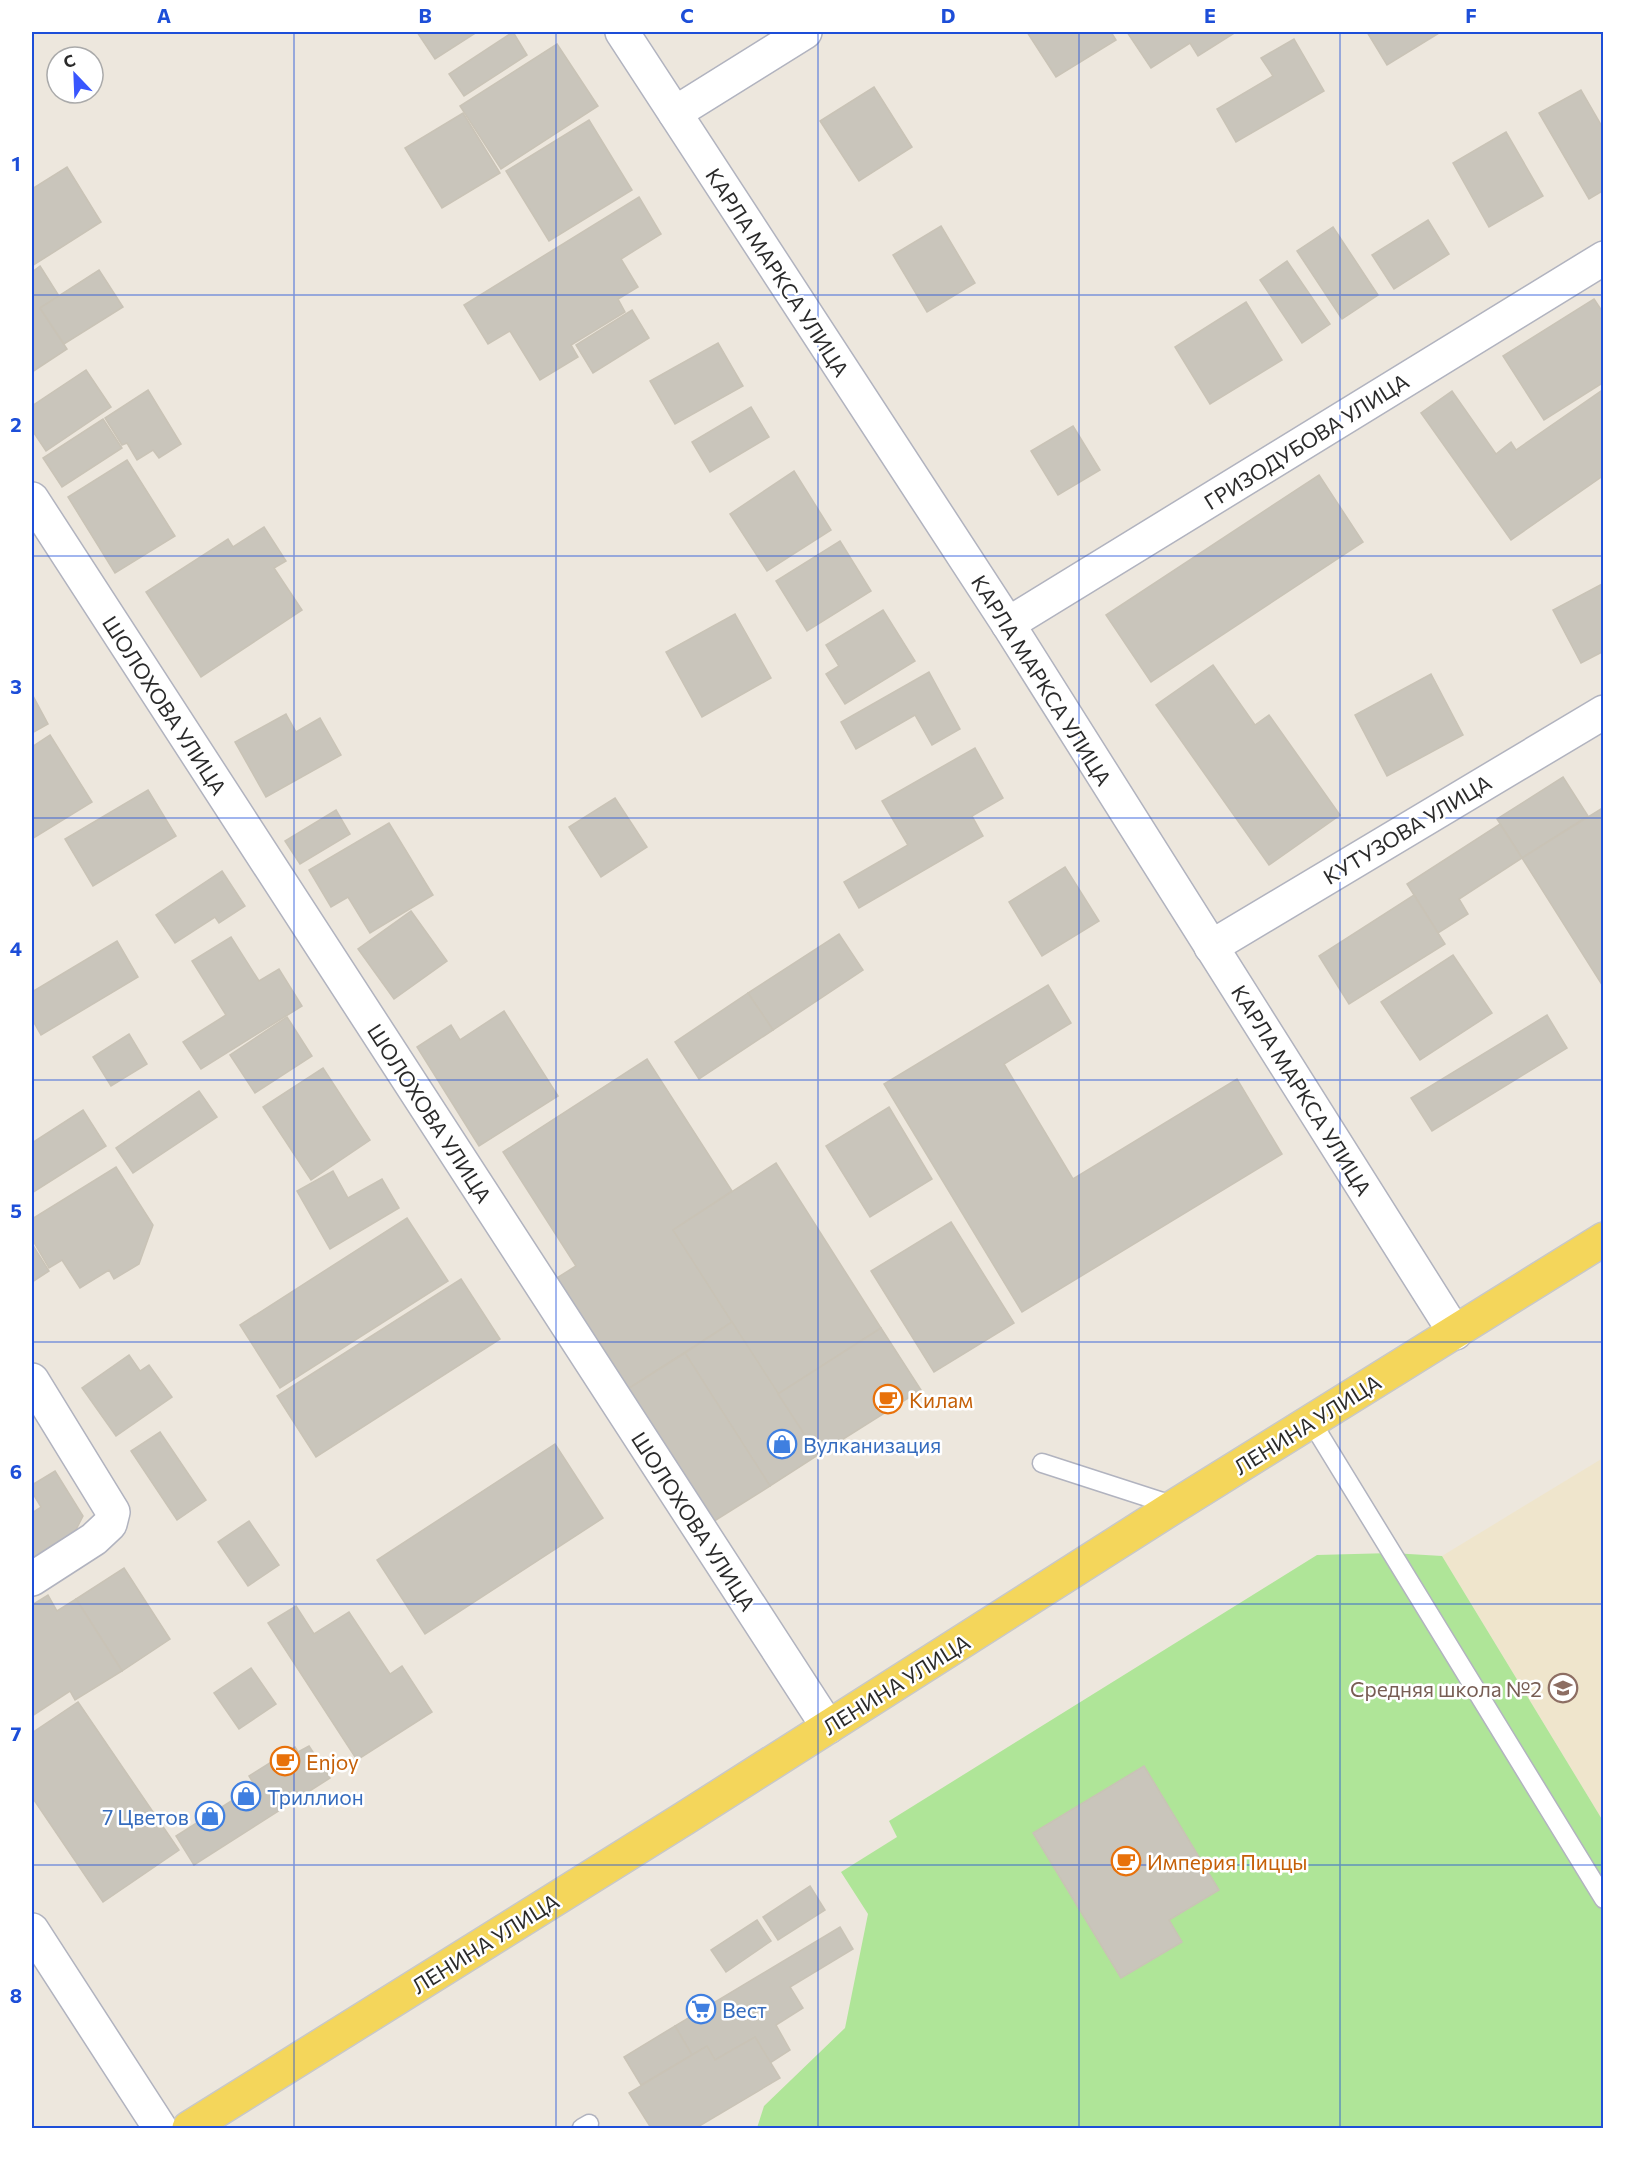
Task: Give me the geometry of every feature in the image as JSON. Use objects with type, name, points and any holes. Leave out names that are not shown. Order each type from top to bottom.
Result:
[{"type":"main road","name":"ЛЕНИНА УЛИЦА","points":[[189,2128],[1175,1506],[1604,1239]]},
{"type":"street","name":"КАРЛА МАРКСА УЛИЦА","points":[[622,32],[1008,624],[1455,1333]]},
{"type":"street","points":[[675,113],[805,32]]},
{"type":"street","name":"ГРИЗОДУБОВА УЛИЦА","points":[[1008,624],[1604,258]]},
{"type":"street","name":"ШОЛОХОВА УЛИЦА","points":[[32,499],[828,1727]]},
{"type":"street","name":"КУТУЗОВА УЛИЦА","points":[[1211,947],[1604,712]]},
{"type":"street","points":[[32,1380],[113,1512],[110,1524],[94,1539],[32,1580]]},
{"type":"street","points":[[32,1930],[160,2128]]},
{"type":"lane","points":[[1311,1421],[1604,1899]]},
{"type":"lane","points":[[1042,1463],[1175,1506]]},
{"type":"shaded area","name":"Средняя школа №2","points":[[1603,1458],[1603,1821],[1442,1556]]},
{"type":"green space","points":[[1392,1553],[1442,1556],[1603,1821],[1603,2128],[757,2128],[764,2106],[845,2028],[868,1914],[841,1872],[897,1837],[889,1821],[1317,1555]]},
{"type":"building","points":[[417,32],[477,32],[435,59]]},
{"type":"building","points":[[513,32],[527,55],[464,96],[449,74]]},
{"type":"building","points":[[1027,32],[1111,32],[1116,40],[1056,77]]},
{"type":"building","points":[[1127,32],[1236,32],[1198,56],[1190,43],[1151,68]]},
{"type":"building","points":[[1367,32],[1438,32],[1439,33],[1387,65]]},
{"type":"building","points":[[1294,39],[1324,91],[1236,142],[1217,109],[1273,76],[1261,58]]},
{"type":"building","points":[[557,44],[598,106],[501,169],[460,106]]},
{"type":"building","points":[[874,87],[912,147],[859,181],[820,121]]},
{"type":"building","points":[[1581,90],[1604,130],[1604,190],[1589,199],[1539,113]]},
{"type":"building","points":[[463,113],[500,173],[442,208],[405,148]]},
{"type":"building","points":[[589,120],[632,190],[549,241],[506,171]]},
{"type":"building","points":[[1506,132],[1543,196],[1489,227],[1453,163]]},
{"type":"building","points":[[67,167],[101,222],[32,266],[32,189]]},
{"type":"building","points":[[639,197],[661,234],[621,259],[638,287],[618,299],[625,312],[571,345],[578,357],[540,380],[510,331],[488,344],[464,305]]},
{"type":"building","points":[[1428,220],[1449,254],[1394,289],[1372,255]]},
{"type":"building","points":[[941,226],[975,283],[927,312],[893,255]]},
{"type":"building","points":[[1333,227],[1378,295],[1342,319],[1297,251]]},
{"type":"building","points":[[1287,261],[1330,324],[1302,343],[1260,280]]},
{"type":"building","points":[[40,266],[59,296],[40,308],[67,349],[32,372],[32,272]]},
{"type":"building","points":[[99,270],[123,307],[64,344],[40,308]]},
{"type":"building","points":[[1594,299],[1604,314],[1604,382],[1544,420],[1503,356]]},
{"type":"building","points":[[1246,302],[1282,360],[1210,404],[1175,347]]},
{"type":"building","points":[[632,310],[649,338],[593,373],[576,345]]},
{"type":"building","points":[[718,343],[743,386],[675,424],[650,381]]},
{"type":"building","points":[[86,370],[111,407],[46,451],[32,430],[32,406]]},
{"type":"building","points":[[1604,389],[1604,475],[1511,540],[1421,413],[1452,391],[1496,454],[1511,442],[1516,450]]},
{"type":"building","points":[[148,390],[181,444],[159,458],[153,450],[137,460],[127,443],[122,445],[105,418]]},
{"type":"building","points":[[751,407],[769,437],[710,472],[692,442]]},
{"type":"building","points":[[103,419],[122,448],[62,487],[43,458]]},
{"type":"building","points":[[1073,426],[1100,470],[1058,495],[1031,451]]},
{"type":"building","points":[[127,460],[175,536],[115,573],[68,497]]},
{"type":"building","points":[[794,471],[831,530],[767,571],[730,514]]},
{"type":"building","points":[[1319,475],[1363,542],[1151,682],[1106,615]]},
{"type":"building","points":[[264,527],[286,561],[274,568],[302,610],[201,677],[146,592],[228,539],[233,547]]},
{"type":"building","points":[[840,541],[871,591],[807,631],[776,581]]},
{"type":"building","points":[[1604,583],[1604,651],[1581,663],[1553,610]]},
{"type":"building","points":[[883,610],[915,661],[845,704],[826,674],[839,666],[826,645]]},
{"type":"building","points":[[735,614],[771,678],[702,717],[666,652]]},
{"type":"building","points":[[1213,665],[1255,725],[1269,715],[1340,815],[1269,865],[1156,705]]},
{"type":"building","points":[[929,672],[960,729],[932,745],[915,715],[856,749],[841,722]]},
{"type":"building","points":[[1431,674],[1463,735],[1387,776],[1355,715]]},
{"type":"building","points":[[32,694],[48,724],[32,733]]},
{"type":"building","points":[[286,714],[296,732],[320,718],[341,755],[266,797],[235,742]]},
{"type":"building","points":[[50,735],[92,802],[32,839],[32,747]]},
{"type":"building","points":[[975,748],[1003,798],[972,816],[983,836],[859,908],[844,882],[908,845],[882,801]]},
{"type":"building","points":[[1563,777],[1588,816],[1522,858],[1497,819]]},
{"type":"building","points":[[148,790],[176,836],[93,886],[65,839]]},
{"type":"building","points":[[615,798],[647,847],[601,877],[569,827]]},
{"type":"building","points":[[1604,807],[1604,988],[1522,858]]},
{"type":"building","points":[[336,810],[350,834],[300,864],[285,841]]},
{"type":"building","points":[[389,823],[433,895],[370,933],[348,897],[331,907],[309,870]]},
{"type":"building","points":[[1500,824],[1522,858],[1459,899],[1468,914],[1438,933],[1407,884]]},
{"type":"building","points":[[1065,867],[1099,921],[1042,956],[1009,902]]},
{"type":"building","points":[[222,871],[245,906],[219,923],[215,917],[175,943],[156,915]]},
{"type":"building","points":[[1414,895],[1445,944],[1349,1004],[1319,956]]},
{"type":"building","points":[[411,911],[447,961],[394,999],[358,949]]},
{"type":"building","points":[[839,934],[863,970],[773,1030],[748,993]]},
{"type":"building","points":[[231,937],[259,981],[279,969],[302,1006],[201,1069],[183,1042],[226,1015],[192,961]]},
{"type":"building","points":[[117,941],[138,977],[41,1035],[32,1019],[32,992]]},
{"type":"building","points":[[1453,955],[1492,1013],[1420,1060],[1381,1002]]},
{"type":"building","points":[[1048,985],[1071,1023],[1004,1064],[1073,1179],[1237,1079],[1282,1154],[1022,1312],[884,1084]]},
{"type":"building","points":[[748,993],[773,1030],[699,1079],[675,1042]]},
{"type":"building","points":[[504,1011],[558,1096],[479,1146],[417,1047],[451,1025],[460,1040]]},
{"type":"building","points":[[1547,1015],[1567,1048],[1432,1131],[1411,1098]]},
{"type":"building","points":[[287,1017],[312,1056],[255,1093],[230,1055]]},
{"type":"building","points":[[129,1034],[147,1064],[111,1086],[93,1057]]},
{"type":"building","points":[[647,1059],[732,1191],[673,1230],[732,1322],[623,1392],[552,1281],[576,1266],[503,1152]]},
{"type":"building","points":[[323,1068],[370,1140],[311,1180],[263,1107]]},
{"type":"building","points":[[199,1091],[217,1117],[133,1173],[116,1148]]},
{"type":"building","points":[[889,1107],[932,1179],[870,1217],[826,1146]]},
{"type":"building","points":[[83,1110],[106,1146],[32,1193],[32,1143]]},
{"type":"building","points":[[776,1163],[881,1328],[778,1394],[673,1230]]},
{"type":"building","points":[[116,1167],[153,1225],[139,1264],[114,1279],[109,1270],[80,1288],[62,1260],[49,1268],[32,1239],[32,1219]]},
{"type":"building","points":[[333,1171],[348,1198],[382,1179],[399,1208],[330,1249],[297,1191]]},
{"type":"building","points":[[407,1218],[448,1281],[280,1388],[240,1325]]},
{"type":"building","points":[[951,1222],[1014,1323],[934,1372],[871,1271]]},
{"type":"building","points":[[32,1244],[49,1271],[32,1282]]},
{"type":"building","points":[[461,1279],[500,1339],[316,1457],[277,1396]]},
{"type":"building","points":[[732,1322],[818,1455],[770,1486],[685,1353]]},
{"type":"building","points":[[881,1328],[921,1390],[818,1455],[778,1394]]},
{"type":"building","points":[[685,1353],[770,1486],[708,1525],[623,1392]]},
{"type":"building","points":[[129,1355],[140,1371],[149,1365],[172,1397],[116,1436],[82,1388]]},
{"type":"building","points":[[160,1432],[206,1500],[177,1520],[131,1451]]},
{"type":"building","points":[[555,1444],[603,1518],[425,1634],[377,1560]]},
{"type":"building","points":[[55,1471],[83,1516],[66,1549],[32,1571],[32,1513],[41,1507],[32,1492],[32,1485]]},
{"type":"building","points":[[249,1521],[279,1565],[248,1586],[218,1542]]},
{"type":"building","points":[[124,1568],[170,1639],[122,1671],[76,1599]]},
{"type":"building","points":[[48,1595],[57,1611],[76,1599],[122,1671],[75,1700],[70,1691],[32,1716],[32,1605]]},
{"type":"building","points":[[296,1606],[314,1634],[349,1612],[390,1674],[402,1666],[432,1712],[357,1760],[268,1623]]},
{"type":"building","points":[[251,1668],[276,1704],[239,1729],[214,1693]]},
{"type":"building","points":[[78,1702],[179,1850],[103,1902],[32,1797],[32,1733]]},
{"type":"building","points":[[309,1746],[330,1778],[194,1865],[176,1836],[255,1786],[249,1776],[295,1747],[298,1752]]},
{"type":"building","name":"Империя Пиццы","points":[[1144,1766],[1219,1890],[1169,1920],[1182,1942],[1121,1978],[1033,1833]]},
{"type":"building","points":[[810,1886],[825,1910],[778,1940],[763,1917]]},
{"type":"building","points":[[757,1920],[771,1941],[726,1972],[711,1950]]},
{"type":"building","points":[[840,1927],[853,1949],[790,1987],[803,2008],[776,2025],[790,2050],[770,2063],[755,2037],[715,2060],[707,2046],[692,2055],[675,2026]]},
{"type":"building","points":[[675,2026],[692,2055],[641,2085],[624,2057]]},
{"type":"building","points":[[755,2037],[780,2078],[696,2128],[651,2128],[629,2093],[707,2046],[715,2060]]},
{"type":"place","name":"Килам","points":[[888,1399]]},
{"type":"place","name":"Вулканизация","points":[[782,1444]]},
{"type":"place","name":"Средняя школа №2","points":[[1563,1688]]},
{"type":"place","name":"Enjoy","points":[[285,1761]]},
{"type":"place","name":"Триллион","points":[[246,1796]]},
{"type":"place","name":"7 Цветов","points":[[210,1816]]},
{"type":"place","name":"Империя Пиццы","points":[[1126,1861]]},
{"type":"place","name":"Вест","points":[[701,2009]]}]
